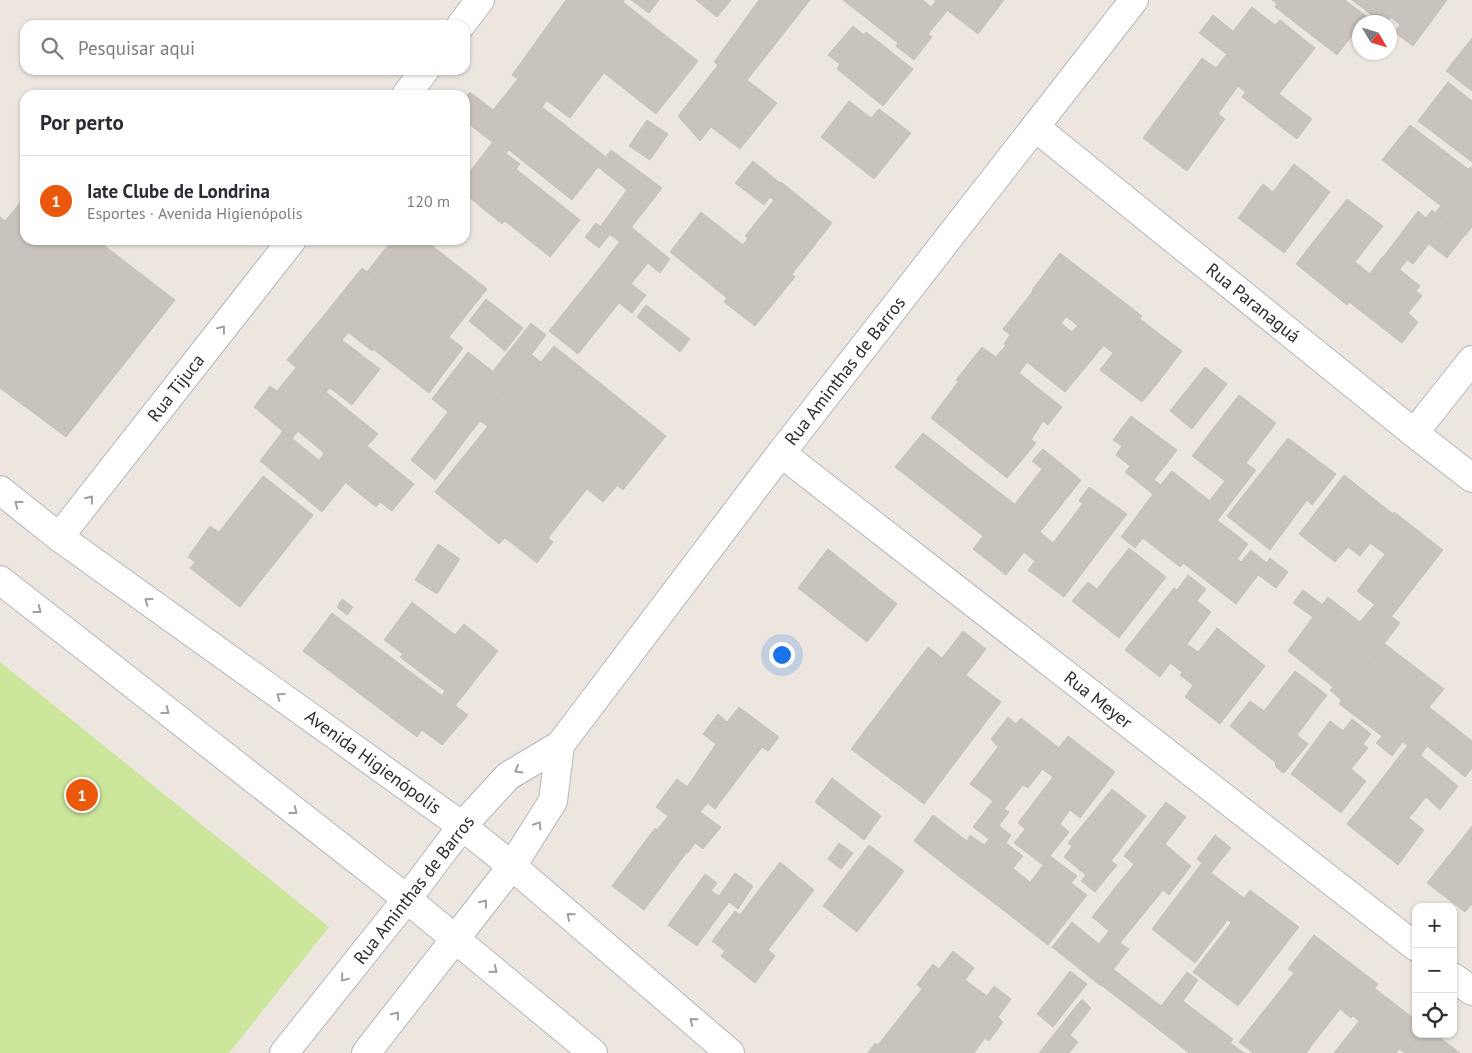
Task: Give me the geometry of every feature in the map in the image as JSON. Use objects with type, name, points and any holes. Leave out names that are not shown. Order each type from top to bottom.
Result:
[{"type":"street","points":[[464,20],[480,0]]},
{"type":"street","name":"Rua Aminthas de Barros","points":[[284,1053],[407,899],[462,826],[508,776],[560,745],[781,454],[1134,0]]},
{"type":"street","points":[[410,90],[421,75]]},
{"type":"street","name":"Rua Paranaguá","points":[[1035,127],[1472,478]]},
{"type":"street","name":"Rua Tijuca","points":[[60,537],[288,245]]},
{"type":"street","points":[[1414,433],[1472,360]]},
{"type":"street","name":"Rua Meyer","points":[[781,454],[1412,944]]},
{"type":"street","name":"Avenida Higienópolis","points":[[0,490],[60,537],[462,826],[512,866],[730,1053]]},
{"type":"street","points":[[0,580],[407,899],[593,1053]]},
{"type":"street","points":[[366,1053],[512,866],[553,801],[560,745]]},
{"type":"street","points":[[1457,979],[1472,991]]},
{"type":"green space","points":[[0,662],[329,927],[229,1053],[0,1053]]},
{"type":"building","points":[[566,0],[624,0],[623,2],[698,61],[656,114],[604,73],[570,118],[512,75]]},
{"type":"building","points":[[631,0],[659,0],[649,13]]},
{"type":"building","points":[[696,0],[731,0],[717,17]]},
{"type":"building","points":[[759,0],[810,0],[744,84],[714,62]]},
{"type":"building","points":[[843,0],[923,0],[931,7],[936,1],[948,10],[928,34],[932,37],[914,60],[896,46],[898,43]]},
{"type":"building","points":[[934,0],[1004,0],[978,34]]},
{"type":"building","points":[[1272,0],[1345,0],[1365,15],[1352,15],[1352,35],[1337,55],[1275,7],[1277,4]]},
{"type":"building","points":[[1352,0],[1447,0],[1413,46],[1397,34],[1397,28],[1400,25],[1397,22],[1397,15],[1372,15]]},
{"type":"building","points":[[1252,7],[1275,25],[1280,20],[1315,48],[1279,94],[1199,33],[1213,15],[1233,31]]},
{"type":"building","points":[[853,26],[864,35],[866,32],[913,69],[883,106],[837,69],[840,64],[828,55]]},
{"type":"building","points":[[1472,38],[1472,91],[1446,71]]},
{"type":"building","points":[[1227,54],[1257,77],[1245,92],[1238,86],[1218,114],[1225,119],[1187,171],[1143,138],[1202,58],[1216,68]]},
{"type":"building","points":[[718,65],[744,84],[700,141],[678,116]]},
{"type":"building","points":[[1257,77],[1312,119],[1297,139],[1242,97]]},
{"type":"building","points":[[518,79],[546,101],[542,107],[606,157],[572,200],[509,150],[506,153],[470,125],[470,92],[493,110]]},
{"type":"building","points":[[747,80],[777,103],[740,149],[711,127]]},
{"type":"building","points":[[1448,82],[1472,101],[1472,162],[1418,121]]},
{"type":"building","points":[[849,101],[871,118],[879,109],[911,133],[874,179],[821,137]]},
{"type":"building","points":[[647,120],[668,134],[650,160],[629,146]]},
{"type":"building","points":[[1410,125],[1468,169],[1472,168],[1472,227],[1465,236],[1435,213],[1441,206],[1382,160]]},
{"type":"building","points":[[492,143],[520,164],[516,169],[580,220],[550,257],[505,221],[502,224],[470,198],[470,172]]},
{"type":"building","points":[[611,150],[662,188],[620,242],[600,227],[627,190],[598,167]]},
{"type":"building","points":[[753,161],[780,183],[764,205],[735,183]]},
{"type":"building","points":[[1294,164],[1330,192],[1284,253],[1238,218],[1263,184],[1273,192]]},
{"type":"building","points":[[781,182],[832,223],[792,274],[745,236],[774,200],[768,196]]},
{"type":"building","points":[[1347,199],[1383,226],[1355,262],[1370,274],[1347,305],[1296,264]]},
{"type":"building","points":[[20,203],[20,245],[104,245],[175,300],[66,437],[0,388],[0,217],[5,221]]},
{"type":"building","points":[[1432,210],[1464,236],[1447,258],[1429,244],[1413,264],[1407,260],[1400,269],[1384,256],[1418,211],[1426,218]]},
{"type":"building","points":[[701,212],[743,245],[748,238],[795,277],[755,326],[724,302],[727,298],[670,252]]},
{"type":"building","points":[[596,223],[610,234],[599,248],[585,237]]},
{"type":"building","points":[[631,227],[670,259],[660,273],[648,263],[631,284],[646,295],[632,313],[590,280]]},
{"type":"building","points":[[388,245],[431,245],[487,289],[449,337],[367,272]]},
{"type":"building","points":[[1060,253],[1142,316],[1113,353],[1032,290]]},
{"type":"building","points":[[1383,256],[1420,286],[1416,291],[1422,296],[1408,313],[1418,322],[1402,343],[1349,302]]},
{"type":"building","points":[[362,268],[463,348],[429,393],[325,314]]},
{"type":"building","points":[[590,280],[619,303],[578,354],[549,331]]},
{"type":"building","points":[[1033,291],[1066,317],[1061,323],[1072,332],[1078,325],[1104,345],[1065,392],[1004,344],[1010,335],[1003,329]]},
{"type":"building","points":[[486,299],[523,328],[505,351],[469,321]]},
{"type":"building","points":[[646,305],[690,339],[680,352],[637,317]]},
{"type":"building","points":[[325,314],[348,333],[342,340],[380,369],[352,405],[330,388],[326,392],[287,360]]},
{"type":"building","points":[[1140,319],[1182,351],[1156,385],[1113,353]]},
{"type":"building","points":[[531,323],[546,335],[509,384],[493,371]]},
{"type":"building","points":[[1006,345],[1027,362],[1019,373],[1062,407],[1048,425],[1043,421],[1031,440],[956,380],[982,347],[996,357]]},
{"type":"building","points":[[554,346],[666,436],[623,490],[501,393],[532,355],[541,362]]},
{"type":"building","points":[[468,352],[509,384],[472,431],[432,399]]},
{"type":"building","points":[[1113,353],[1156,385],[1142,402],[1100,370]]},
{"type":"building","points":[[1205,367],[1227,384],[1192,429],[1170,411]]},
{"type":"building","points":[[296,368],[378,434],[367,446],[414,484],[392,511],[380,502],[376,507],[319,461],[324,453],[298,431],[292,439],[254,407],[270,386],[277,391]]},
{"type":"building","points":[[958,382],[1036,443],[1007,478],[931,418]]},
{"type":"building","points":[[501,393],[617,486],[603,502],[587,489],[548,538],[553,542],[537,563],[505,538],[499,544],[435,492],[488,426],[480,421]]},
{"type":"building","points":[[1239,395],[1276,423],[1246,463],[1256,470],[1224,512],[1210,500],[1225,481],[1192,456]]},
{"type":"building","points":[[448,412],[472,431],[435,480],[411,460]]},
{"type":"building","points":[[1131,416],[1177,450],[1154,480],[1161,485],[1153,494],[1125,472],[1130,466],[1116,455],[1122,446],[1113,440]]},
{"type":"building","points":[[283,431],[346,482],[322,512],[260,461]]},
{"type":"building","points":[[923,433],[1044,527],[1006,575],[973,549],[983,536],[895,467]]},
{"type":"building","points":[[1288,438],[1336,474],[1312,505],[1307,500],[1270,550],[1227,516]]},
{"type":"building","points":[[1043,449],[1081,480],[1044,527],[1015,504],[1042,469],[1032,461]]},
{"type":"building","points":[[1172,471],[1224,512],[1206,535],[1153,494]]},
{"type":"building","points":[[1344,475],[1393,514],[1360,556],[1348,547],[1335,562],[1299,534]]},
{"type":"building","points":[[263,476],[313,515],[240,607],[190,568],[195,562],[188,557],[210,526],[219,532]]},
{"type":"building","points":[[1089,487],[1127,514],[1064,597],[1028,570],[1035,561],[1024,552],[1040,532],[1053,543],[1083,503],[1079,501]]},
{"type":"building","points":[[1153,494],[1206,535],[1180,567],[1143,538],[1135,548],[1121,537]]},
{"type":"building","points":[[1394,512],[1443,550],[1391,617],[1357,591],[1385,554],[1370,543]]},
{"type":"building","points":[[1217,520],[1248,544],[1237,559],[1206,535]]},
{"type":"building","points":[[1206,535],[1258,575],[1236,604],[1183,563]]},
{"type":"building","points":[[438,544],[460,559],[437,594],[415,580]]},
{"type":"building","points":[[1129,548],[1166,577],[1119,638],[1072,601],[1088,582],[1097,589]]},
{"type":"building","points":[[828,549],[897,604],[867,642],[798,588]]},
{"type":"building","points":[[1251,550],[1267,563],[1258,575],[1241,562]]},
{"type":"building","points":[[1270,558],[1288,572],[1276,588],[1258,575]]},
{"type":"building","points":[[1188,575],[1206,589],[1197,601],[1211,612],[1187,644],[1198,652],[1182,672],[1170,663],[1160,677],[1125,650],[1174,588],[1177,590]]},
{"type":"building","points":[[1303,590],[1323,605],[1313,617],[1293,603]]},
{"type":"building","points":[[1328,597],[1360,622],[1375,604],[1400,623],[1370,662],[1313,617]]},
{"type":"building","points":[[342,599],[353,607],[347,615],[337,607]]},
{"type":"building","points":[[412,602],[455,635],[464,624],[498,651],[455,706],[442,695],[445,691],[400,657],[403,654],[384,640]]},
{"type":"building","points":[[332,613],[468,715],[442,745],[422,730],[417,737],[303,651]]},
{"type":"building","points":[[1313,617],[1370,662],[1341,700],[1330,690],[1333,687],[1288,651]]},
{"type":"building","points":[[1217,628],[1265,666],[1220,724],[1185,697],[1193,685],[1180,675]]},
{"type":"building","points":[[963,631],[986,649],[966,675],[1001,702],[924,804],[851,749],[928,647],[942,658]]},
{"type":"building","points":[[1385,644],[1444,689],[1429,707],[1370,662]]},
{"type":"building","points":[[1370,662],[1429,707],[1392,756],[1376,743],[1382,736],[1339,704]]},
{"type":"building","points":[[1295,671],[1327,695],[1297,735],[1308,744],[1283,773],[1276,767],[1275,762],[1230,726],[1250,701],[1264,711]]},
{"type":"building","points":[[739,707],[779,737],[768,751],[762,747],[715,809],[687,787],[716,744],[703,734],[718,714],[727,722]]},
{"type":"building","points":[[1429,707],[1472,741],[1472,768],[1465,777],[1427,746],[1421,755],[1403,742]]},
{"type":"building","points":[[1008,717],[1016,724],[1021,718],[1059,748],[1028,788],[1023,785],[1004,809],[1009,812],[989,839],[973,827],[993,801],[970,784],[998,747],[991,739]]},
{"type":"building","points":[[1352,719],[1371,734],[1363,744],[1368,748],[1351,769],[1366,781],[1341,813],[1291,774],[1330,721],[1343,731]]},
{"type":"building","points":[[1068,736],[1115,772],[1080,818],[1070,810],[1060,824],[1069,832],[1043,865],[1014,843],[1025,829],[1018,823],[1053,777],[1042,769]]},
{"type":"building","points":[[1408,745],[1458,786],[1440,810],[1426,797],[1409,818],[1424,830],[1398,865],[1347,824]]},
{"type":"building","points":[[832,778],[881,816],[864,840],[815,802]]},
{"type":"building","points":[[677,779],[708,803],[700,812],[721,827],[703,849],[695,843],[688,853],[657,830],[668,816],[656,807]]},
{"type":"building","points":[[1112,789],[1146,816],[1111,861],[1117,865],[1095,892],[1081,881],[1086,875],[1064,857],[1072,846],[1068,843]]},
{"type":"building","points":[[1166,802],[1186,817],[1165,844],[1191,866],[1169,895],[1163,890],[1120,943],[1129,949],[1101,986],[1052,947],[1072,922],[1099,944],[1109,931],[1092,917],[1134,864],[1124,856]]},
{"type":"building","points":[[933,815],[967,841],[970,835],[984,845],[960,877],[914,841]]},
{"type":"building","points":[[999,826],[1011,835],[1006,843],[1023,856],[1013,868],[1031,883],[1007,913],[960,877]]},
{"type":"building","points":[[1472,826],[1472,904],[1465,912],[1457,906],[1457,903],[1453,903],[1427,883]]},
{"type":"building","points":[[655,828],[687,852],[644,910],[612,886]]},
{"type":"building","points":[[1215,835],[1231,848],[1211,873],[1244,898],[1195,963],[1152,929],[1202,863],[1197,859]]},
{"type":"building","points":[[839,843],[853,853],[841,869],[828,859]]},
{"type":"building","points":[[869,845],[904,871],[857,932],[823,906]]},
{"type":"building","points":[[1050,856],[1077,876],[1071,883],[1087,895],[1048,945],[1007,913]]},
{"type":"building","points":[[780,862],[814,890],[768,950],[775,956],[755,983],[721,956],[725,951],[712,941],[735,911],[740,915]]},
{"type":"building","points":[[735,873],[753,886],[738,909],[729,902],[697,946],[668,925],[705,874],[717,883],[711,891],[719,896]]},
{"type":"building","points":[[1250,890],[1299,927],[1238,1006],[1193,972],[1231,923],[1228,920]]},
{"type":"building","points":[[1314,935],[1378,984],[1351,1018],[1340,1009],[1306,1053],[1253,1053],[1239,1042],[1294,973],[1288,969]]},
{"type":"building","points":[[953,951],[974,968],[965,980],[987,996],[994,986],[1011,999],[998,1017],[1003,1022],[989,1041],[985,1038],[974,1053],[868,1053],[875,1043],[878,1045],[922,989],[917,985],[933,964],[939,969]]},
{"type":"building","points":[[1113,969],[1161,1006],[1149,1022],[1101,985]]},
{"type":"building","points":[[1070,971],[1087,984],[1053,1027],[1037,1014]]},
{"type":"building","points":[[1187,972],[1198,980],[1183,1001],[1233,1039],[1222,1053],[1189,1053],[1149,1022]]},
{"type":"building","points":[[1374,988],[1412,1017],[1412,1038],[1417,1038],[1405,1053],[1399,1049],[1396,1053],[1334,1053],[1359,1021],[1353,1016]]},
{"type":"building","points":[[1082,999],[1091,1008],[1070,1035],[1078,1042],[1069,1053],[1039,1053]]},
{"type":"building","points":[[1417,1038],[1440,1038],[1460,1053],[1405,1053]]},
{"type":"building","points":[[1230,1043],[1244,1053],[1222,1053]]},
{"type":"place","name":"Iate Clube de Londrina","points":[[82,795]]}]
